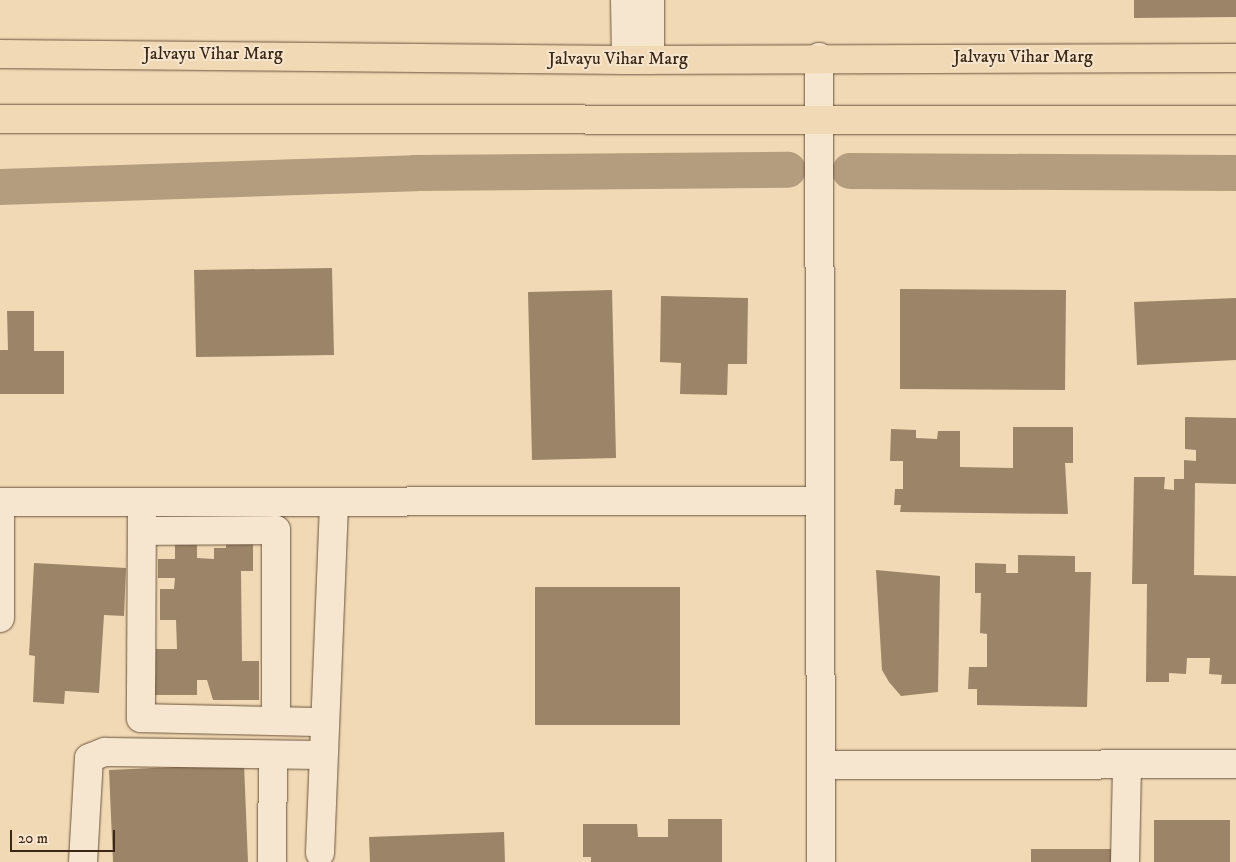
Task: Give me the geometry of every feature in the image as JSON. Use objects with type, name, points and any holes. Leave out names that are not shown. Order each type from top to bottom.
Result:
[{"type":"main road","name":"Jalvayu Vihar Marg","points":[[0,54],[638,60],[819,57],[1236,58]]},
{"type":"main road","points":[[0,118],[1236,120]]},
{"type":"street","points":[[625,0],[638,60]]},
{"type":"street","points":[[638,60],[650,0]]},
{"type":"street","points":[[819,57],[821,862]]},
{"type":"street","points":[[0,618],[0,502],[820,501]]},
{"type":"street","points":[[142,502],[141,718],[324,722]]},
{"type":"street","points":[[320,853],[334,502]]},
{"type":"street","points":[[142,531],[276,530],[276,720]]},
{"type":"street","points":[[83,862],[89,758],[105,752],[323,755]]},
{"type":"street","points":[[272,862],[273,755]]},
{"type":"street","points":[[1125,862],[1126,764]]},
{"type":"street","points":[[821,765],[1236,764]]},
{"type":"building","points":[[1134,0],[1236,0],[1236,17],[1134,18]]},
{"type":"building","points":[[332,268],[334,355],[196,357],[194,270]]},
{"type":"building","points":[[900,289],[1066,290],[1065,390],[900,389]]},
{"type":"building","points":[[612,290],[616,458],[532,460],[528,292]]},
{"type":"building","points":[[661,296],[748,298],[747,364],[728,364],[727,395],[680,394],[681,363],[660,362]]},
{"type":"building","points":[[1236,298],[1236,360],[1137,365],[1134,302]]},
{"type":"building","points":[[7,311],[34,311],[34,351],[64,351],[64,394],[0,394],[0,350],[8,350]]},
{"type":"building","points":[[1185,417],[1236,418],[1236,484],[1195,483],[1194,575],[1236,576],[1236,684],[1221,684],[1222,675],[1209,674],[1210,658],[1187,658],[1186,674],[1169,673],[1169,682],[1146,682],[1147,584],[1132,584],[1134,477],[1165,477],[1164,489],[1174,490],[1174,479],[1184,479],[1184,460],[1196,461],[1196,450],[1185,449]]},
{"type":"building","points":[[1013,427],[1073,427],[1073,463],[1065,463],[1068,514],[900,512],[901,505],[894,505],[895,489],[903,489],[903,461],[890,461],[891,429],[916,430],[916,438],[937,439],[938,431],[960,431],[960,467],[1013,468]]},
{"type":"building","points":[[175,538],[197,538],[197,558],[214,559],[214,548],[226,548],[226,540],[253,540],[253,571],[241,571],[242,661],[259,661],[259,700],[213,700],[207,680],[197,680],[197,695],[155,695],[156,649],[177,649],[176,620],[160,620],[160,589],[174,589],[175,578],[158,578],[158,559],[175,559]]},
{"type":"building","points":[[1018,555],[1075,556],[1075,572],[1091,572],[1087,707],[977,705],[977,689],[968,689],[969,667],[987,667],[987,634],[980,633],[981,593],[975,593],[975,563],[1006,564],[1006,573],[1018,573]]},
{"type":"building","points":[[34,563],[126,568],[124,616],[104,615],[99,693],[65,691],[64,704],[33,702],[35,656],[29,655]]},
{"type":"building","points":[[876,570],[940,576],[938,692],[901,696],[882,670]]},
{"type":"building","points":[[535,587],[680,587],[680,725],[535,725]]},
{"type":"building","points":[[244,764],[248,862],[113,862],[109,770]]},
{"type":"building","points":[[668,819],[722,819],[722,862],[591,862],[591,857],[583,857],[583,824],[637,824],[638,837],[668,837]]},
{"type":"building","points":[[1154,820],[1230,820],[1230,862],[1154,862]]},
{"type":"building","points":[[504,832],[505,862],[370,862],[369,837]]},
{"type":"building","points":[[1031,849],[1112,849],[1112,862],[1031,862]]},
{"type":"waterway","points":[[788,170],[850,171]]},
{"type":"waterway","points":[[0,187],[415,173],[788,170]]},
{"type":"waterway","points":[[850,171],[1236,173]]}]
